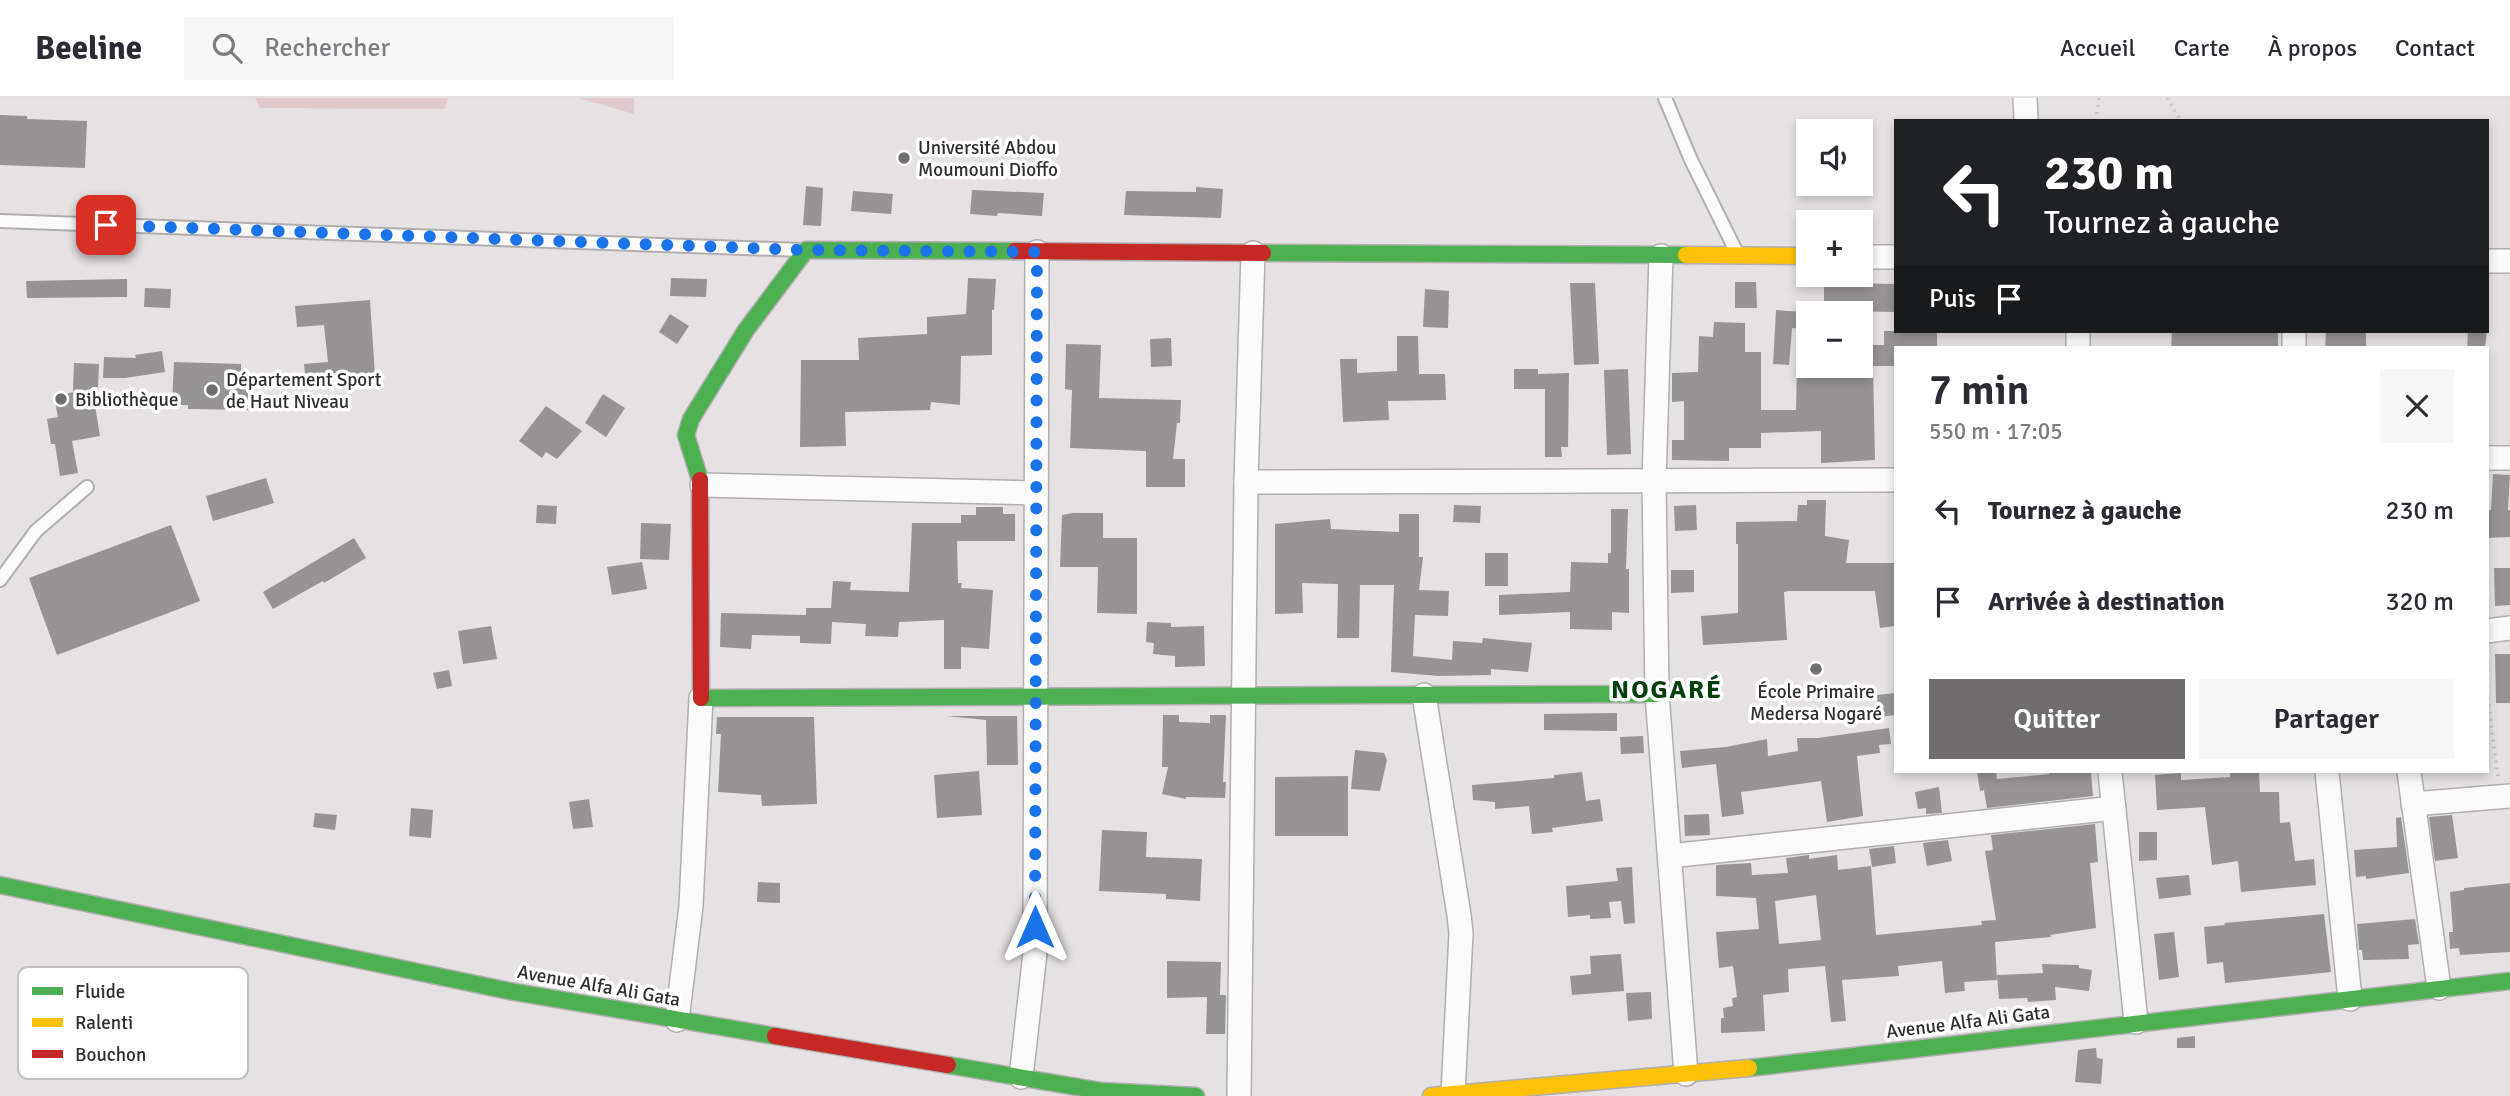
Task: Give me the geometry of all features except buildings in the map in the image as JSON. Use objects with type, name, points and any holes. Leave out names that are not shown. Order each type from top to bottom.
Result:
[{"type":"street","points":[[2025,98],[2026,119]]},
{"type":"street","points":[[677,1020],[691,906],[701,698],[702,485],[686,435],[691,419],[746,330],[806,250],[1796,256]]},
{"type":"street","points":[[1021,1077],[1034,953],[1037,252]]},
{"type":"street","points":[[1239,1096],[1246,482],[1253,253]]},
{"type":"street","points":[[1661,256],[1654,481],[1657,694],[1686,1074]]},
{"type":"street","points":[[1873,257],[1894,257]]},
{"type":"street","points":[[2489,261],[2510,261]]},
{"type":"street","points":[[2489,458],[2510,458]]},
{"type":"street","points":[[1246,482],[1894,480]]},
{"type":"street","points":[[702,485],[1036,493]]},
{"type":"street","points":[[2489,631],[2510,628]]},
{"type":"street","points":[[701,698],[1657,694]]},
{"type":"street","points":[[1424,695],[1461,933],[1442,1095]]},
{"type":"street","points":[[2110,773],[2136,1022]]},
{"type":"street","points":[[2327,773],[2350,999]]},
{"type":"street","points":[[2409,773],[2439,988]]},
{"type":"street","points":[[2413,804],[2505,796]]},
{"type":"street","points":[[1670,856],[2114,808]]},
{"type":"street","name":"Avenue Alfa Ali Gata","points":[[0,885],[509,991],[1101,1091],[1196,1096]]},
{"type":"street","name":"Avenue Alfa Ali Gata","points":[[1442,1095],[1686,1074],[2510,981]]},
{"type":"lane","points":[[1665,99],[1690,160],[1739,256]]},
{"type":"lane","points":[[0,220],[806,250]]},
{"type":"lane","points":[[0,580],[36,531],[87,487]]},
{"type":"path","points":[[2096,119],[2099,98]]},
{"type":"path","points":[[2167,98],[2180,119]]},
{"type":"path","points":[[2489,703],[2505,796]]},
{"type":"shaded area","points":[[255,98],[448,98],[445,109],[260,108]]},
{"type":"shaded area","points":[[579,98],[634,98],[634,114]]},
{"type":"traffic: fast","points":[[700,480],[686,435],[691,419],[746,330],[806,250],[1015,251]]},
{"type":"traffic: fast","points":[[1263,253],[1686,255]]},
{"type":"traffic: fast","points":[[701,698],[1657,694]]},
{"type":"traffic: fast","points":[[0,885],[509,991],[775,1036]]},
{"type":"traffic: fast","points":[[1749,1068],[2510,981]]},
{"type":"traffic: fast","points":[[948,1065],[1101,1091],[1196,1096]]},
{"type":"traffic: slow","points":[[1686,255],[1796,256]]},
{"type":"traffic: slow","points":[[1431,1096],[1749,1068]]},
{"type":"traffic: jam","points":[[1015,251],[1263,253]]},
{"type":"traffic: jam","points":[[700,480],[701,698]]},
{"type":"traffic: jam","points":[[775,1036],[948,1065]]},
{"type":"place","name":"Université Abdou Moumouni Dioffo","points":[[904,158]]},
{"type":"place","name":"Département Sport de Haut Niveau","points":[[212,390]]},
{"type":"place","name":"Bibliothèque","points":[[61,399]]},
{"type":"place","name":"École Primaire Medersa Nogaré","points":[[1816,669]]},
{"type":"district","name":"NOGARÉ","points":[[1667,689]]},
{"type":"route","points":[[106,225],[806,250],[1037,252],[1035,927]]}]
